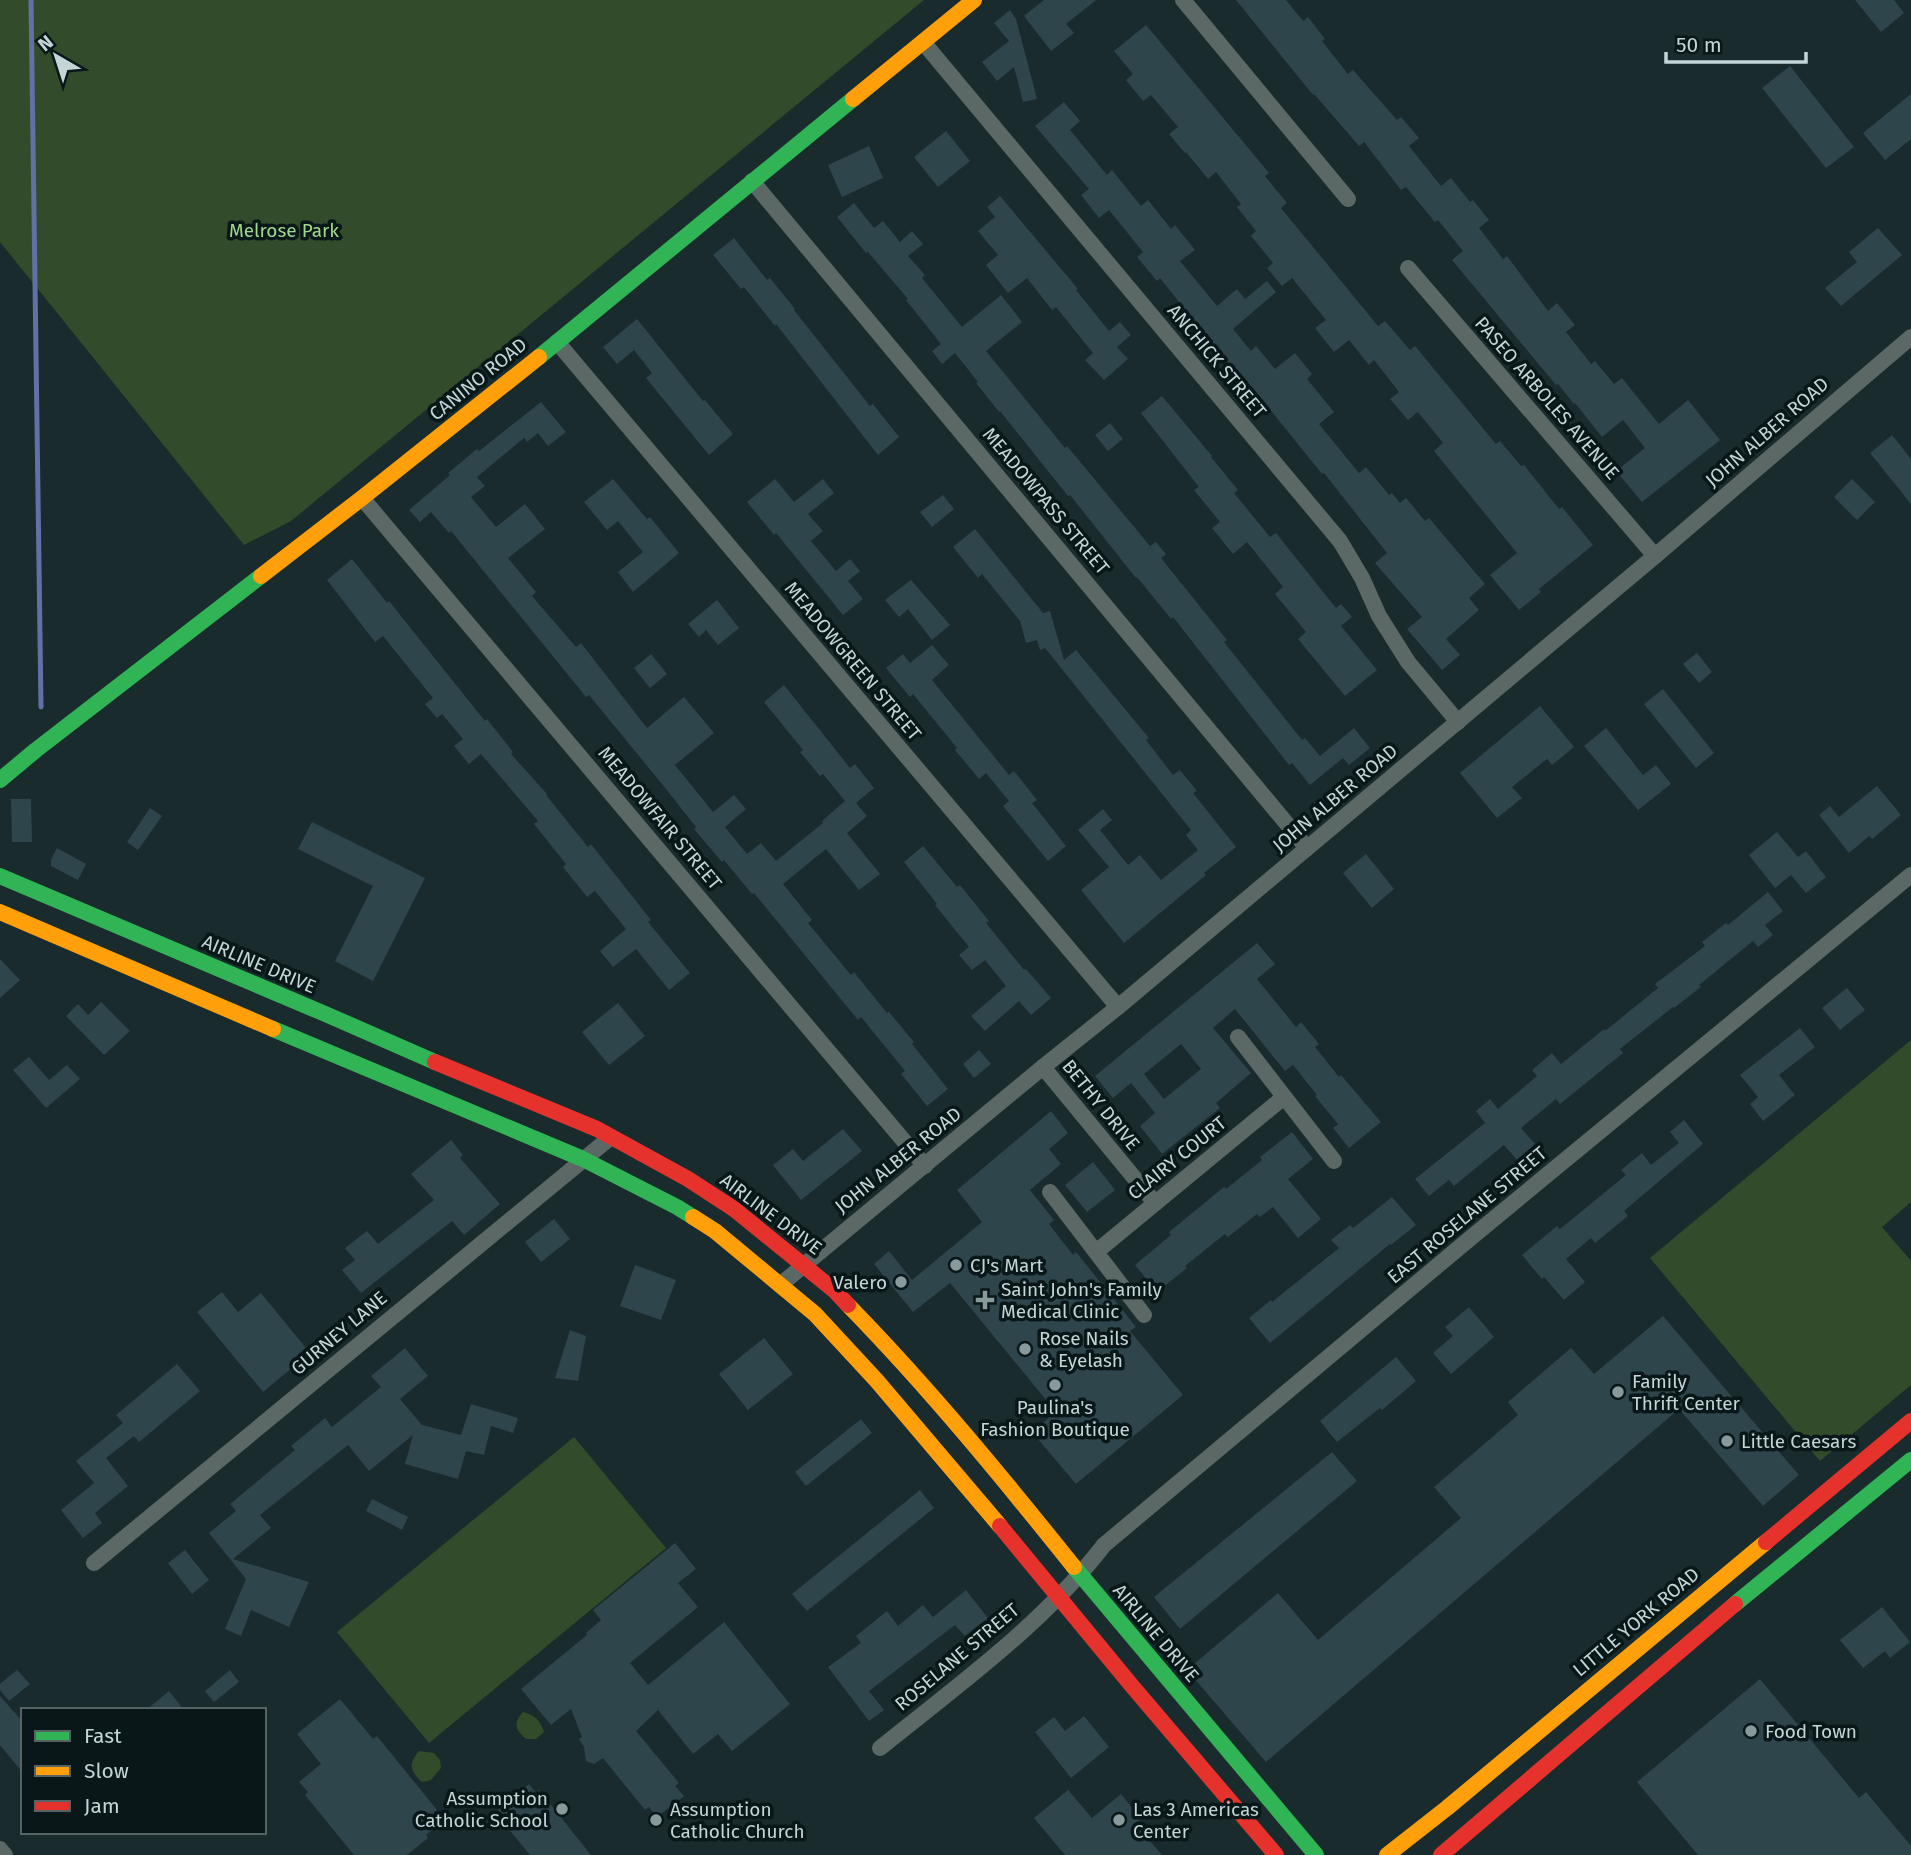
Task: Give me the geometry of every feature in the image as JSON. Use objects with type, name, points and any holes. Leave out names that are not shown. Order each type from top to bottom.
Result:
[{"type":"main road","name":"CANINO ROAD","points":[[0,780],[557,342],[974,0]]},
{"type":"main road","name":"AIRLINE DRIVE","points":[[0,876],[583,1159],[677,1207],[715,1231],[815,1314],[877,1381],[1276,1855]]},
{"type":"main road","name":"AIRLINE DRIVE","points":[[0,912],[315,1029],[402,1049],[611,1137],[688,1179],[734,1209],[835,1291],[901,1359],[1315,1855]]},
{"type":"main road","name":"LITTLE YORK ROAD","points":[[1387,1855],[1435,1818],[1911,1421]]},
{"type":"main road","points":[[1441,1855],[1573,1741],[1911,1460]]},
{"type":"main road","points":[[1824,1492],[1843,1515]]},
{"type":"main road","points":[[1746,1557],[1765,1580]]},
{"type":"main road","points":[[1554,1718],[1573,1741]]},
{"type":"street","points":[[1183,0],[1348,200]]},
{"type":"street","name":"ANCHICK STREET","points":[[923,42],[1340,541],[1362,578],[1379,616],[1408,662],[1458,722]]},
{"type":"street","name":"MEADOWPASS STREET","points":[[752,181],[1307,848]]},
{"type":"street","name":"PASEO ARBOLES AVENUE","points":[[1408,268],[1654,556]]},
{"type":"street","name":"JOHN ALBER ROAD","points":[[780,1285],[1118,1007],[1911,337]]},
{"type":"street","name":"MEADOWGREEN STREET","points":[[557,342],[1118,1007]]},
{"type":"street","name":"MEADOWFAIR STREET","points":[[362,498],[925,1166]]},
{"type":"street","name":"EAST ROSELANE STREET","points":[[1059,1598],[1104,1545],[1911,874]]},
{"type":"street","points":[[1238,1037],[1334,1161]]},
{"type":"street","name":"BETHY DRIVE","points":[[1043,1067],[1154,1203]]},
{"type":"street","name":"CLAIRY COURT","points":[[1096,1252],[1284,1097]]},
{"type":"street","name":"GURNEY LANE","points":[[94,1563],[611,1137]]},
{"type":"street","points":[[1050,1192],[1144,1315]]},
{"type":"street","name":"ROSELANE STREET","points":[[880,1748],[975,1672],[1059,1598]]},
{"type":"street","points":[[0,1849],[5,1855]]},
{"type":"green space","name":"Melrose Park","points":[[0,0],[924,0],[291,521],[244,545],[0,242]]},
{"type":"green space","points":[[1911,1040],[1911,1202],[1882,1227],[1911,1261],[1911,1385],[1820,1461],[1650,1258]]},
{"type":"green space","points":[[574,1437],[666,1548],[429,1743],[337,1632]]},
{"type":"green space","points":[[523,1712],[534,1716],[541,1724],[544,1732],[536,1739],[526,1739],[519,1733],[517,1723]]},
{"type":"green space","points":[[419,1751],[434,1753],[440,1760],[441,1768],[431,1780],[422,1782],[413,1771],[413,1760]]},
{"type":"building","points":[[1044,0],[1096,0],[1066,24],[1074,33],[1051,51],[1024,16]]},
{"type":"building","points":[[1236,0],[1286,0],[1303,21],[1308,17],[1325,39],[1322,41],[1348,74],[1353,70],[1397,120],[1401,117],[1419,138],[1409,146],[1441,186],[1451,178],[1470,202],[1473,200],[1489,220],[1479,228],[1503,259],[1507,256],[1548,311],[1557,303],[1575,325],[1566,332],[1591,364],[1595,361],[1614,384],[1622,378],[1659,424],[1688,400],[1720,440],[1642,502],[1616,471],[1645,448],[1623,420],[1602,437],[1452,260],[1463,251],[1438,220],[1435,222],[1406,187],[1401,190],[1364,142],[1359,146],[1313,95]]},
{"type":"building","points":[[1855,0],[1894,0],[1904,13],[1881,32]]},
{"type":"building","points":[[1010,10],[1016,19],[1037,99],[1023,102],[1014,67],[997,81],[982,62],[1009,41],[994,23]]},
{"type":"building","points":[[1146,25],[1269,173],[1265,176],[1287,203],[1281,208],[1378,326],[1385,321],[1410,350],[1415,346],[1496,444],[1500,441],[1521,466],[1524,465],[1559,509],[1562,507],[1593,545],[1539,589],[1541,592],[1519,610],[1490,575],[1517,553],[1434,451],[1443,443],[1418,412],[1408,420],[1390,399],[1399,392],[1374,360],[1369,365],[1349,340],[1334,352],[1315,328],[1326,320],[1292,278],[1282,286],[1267,268],[1273,263],[1251,236],[1256,231],[1237,207],[1241,204],[1216,172],[1208,179],[1169,134],[1178,127],[1151,95],[1143,101],[1126,80],[1133,74],[1114,51]]},
{"type":"building","points":[[1790,66],[1854,147],[1826,168],[1762,88]]},
{"type":"building","points":[[1911,94],[1911,139],[1885,160],[1863,133]]},
{"type":"building","points":[[1064,102],[1080,121],[1070,130],[1107,175],[1112,170],[1141,206],[1148,200],[1171,229],[1175,225],[1195,250],[1180,261],[1217,306],[1237,289],[1245,299],[1267,281],[1276,292],[1233,329],[1251,351],[1256,346],[1275,369],[1295,353],[1312,374],[1307,379],[1334,412],[1319,424],[1359,473],[1366,467],[1389,495],[1392,493],[1400,503],[1406,498],[1425,521],[1429,518],[1485,584],[1469,598],[1479,610],[1446,639],[1460,655],[1442,670],[1407,629],[1422,617],[1375,563],[1387,553],[1243,376],[1241,378],[1213,345],[1160,278],[1157,281],[1137,257],[1143,252],[1109,210],[1099,218],[1081,195],[1089,189],[1035,126]]},
{"type":"building","points":[[946,131],[970,161],[938,187],[914,157]]},
{"type":"building","points":[[869,146],[883,178],[842,197],[828,165]]},
{"type":"building","points":[[1000,196],[1078,289],[1076,290],[1109,331],[1120,322],[1131,335],[1117,347],[1128,359],[1104,380],[1085,360],[1093,353],[1056,307],[1052,310],[1027,278],[1008,293],[986,265],[998,255],[978,231],[995,217],[987,207]]},
{"type":"building","points":[[854,203],[874,228],[883,221],[900,242],[912,231],[923,244],[908,256],[925,275],[922,278],[962,327],[1001,295],[1022,322],[986,351],[1150,546],[1156,542],[1166,554],[1161,558],[1302,740],[1305,738],[1320,756],[1354,728],[1370,748],[1349,765],[1343,758],[1310,785],[1292,763],[1289,765],[1173,617],[1171,619],[1070,495],[1068,496],[976,383],[978,382],[955,353],[942,364],[932,351],[941,344],[906,300],[908,299],[837,217]]},
{"type":"building","points":[[1878,228],[1902,255],[1841,306],[1825,288],[1857,262],[1849,252]]},
{"type":"building","points":[[734,238],[767,280],[770,278],[870,406],[873,404],[899,437],[878,455],[776,324],[775,326],[744,287],[741,289],[713,255]]},
{"type":"building","points":[[637,319],[733,434],[709,455],[646,378],[652,373],[634,350],[617,364],[603,347]]},
{"type":"building","points":[[1162,396],[1212,456],[1238,490],[1234,493],[1270,537],[1276,533],[1336,608],[1341,604],[1352,617],[1341,626],[1377,670],[1345,696],[1298,639],[1306,632],[1275,594],[1283,587],[1247,542],[1233,554],[1212,528],[1220,522],[1194,490],[1199,487],[1141,413]]},
{"type":"building","points":[[541,402],[566,432],[548,446],[538,433],[527,442],[524,438],[477,477],[485,486],[471,497],[496,527],[525,504],[545,529],[508,558],[536,592],[532,596],[576,647],[581,643],[647,728],[684,697],[714,733],[675,765],[713,812],[734,795],[746,809],[725,827],[747,854],[761,843],[776,861],[823,823],[822,821],[845,801],[800,752],[803,750],[764,702],[784,685],[850,768],[855,764],[874,788],[856,803],[867,816],[847,833],[880,874],[859,890],[826,849],[783,884],[812,920],[808,923],[851,975],[854,972],[887,1013],[889,1012],[948,1089],[927,1106],[901,1074],[905,1071],[861,1017],[858,1020],[754,893],[752,894],[724,860],[722,862],[694,829],[696,827],[662,784],[589,695],[586,697],[451,531],[449,533],[431,512],[420,522],[409,510],[477,449],[479,451]]},
{"type":"building","points":[[1110,423],[1123,439],[1108,451],[1095,435]]},
{"type":"building","points":[[1892,435],[1911,459],[1911,504],[1870,453]]},
{"type":"building","points":[[613,479],[647,519],[650,517],[679,553],[633,592],[618,572],[643,552],[618,521],[607,530],[584,502]]},
{"type":"building","points":[[775,479],[794,502],[823,479],[834,493],[808,514],[823,531],[811,541],[836,571],[850,559],[860,571],[848,581],[863,599],[843,615],[747,502]]},
{"type":"building","points":[[1852,479],[1875,502],[1857,520],[1834,497]]},
{"type":"building","points":[[943,495],[954,509],[932,527],[920,512]]},
{"type":"building","points":[[975,529],[1043,613],[1050,611],[1064,660],[1076,650],[1149,738],[1146,740],[1173,775],[1180,770],[1197,791],[1193,793],[1236,847],[1124,943],[1081,890],[1109,867],[1078,830],[1103,809],[1112,820],[1100,830],[1128,865],[1140,855],[1161,880],[1198,850],[1186,835],[1191,830],[1045,648],[1040,650],[1037,640],[1026,643],[1020,621],[982,574],[978,578],[953,547]]},
{"type":"building","points":[[352,559],[485,721],[487,719],[513,752],[511,754],[547,794],[588,847],[591,844],[651,920],[648,922],[690,973],[669,990],[636,949],[613,967],[600,951],[626,929],[595,891],[587,897],[563,867],[566,864],[534,824],[538,821],[481,754],[469,764],[454,746],[463,739],[442,714],[437,718],[425,704],[433,698],[383,636],[375,642],[327,580]]},
{"type":"building","points":[[911,580],[950,625],[932,640],[908,609],[899,617],[885,600]]},
{"type":"building","points":[[717,600],[739,628],[718,645],[706,630],[699,637],[688,624]]},
{"type":"building","points":[[932,645],[949,665],[932,680],[1009,775],[1014,771],[1037,800],[1032,803],[1066,846],[1048,861],[1003,806],[1009,801],[986,773],[979,779],[913,694],[910,697],[886,668],[903,654],[910,663]]},
{"type":"building","points":[[1697,653],[1712,672],[1699,683],[1683,664]]},
{"type":"building","points":[[651,654],[667,674],[650,688],[634,668]]},
{"type":"building","points":[[1663,689],[1714,753],[1696,768],[1644,704]]},
{"type":"building","points":[[1540,706],[1574,747],[1552,765],[1547,759],[1512,787],[1522,798],[1497,818],[1460,773]]},
{"type":"building","points":[[1606,728],[1643,775],[1656,765],[1671,784],[1638,810],[1584,746]]},
{"type":"building","points":[[1877,786],[1901,815],[1872,839],[1869,836],[1849,853],[1819,815],[1830,806],[1839,817]]},
{"type":"building","points":[[11,799],[31,799],[32,842],[12,842]]},
{"type":"building","points":[[150,808],[162,816],[138,850],[127,842]]},
{"type":"building","points":[[312,822],[425,878],[373,981],[335,961],[373,886],[298,849]]},
{"type":"building","points":[[1777,832],[1798,857],[1806,851],[1826,877],[1806,893],[1791,875],[1775,888],[1749,855]]},
{"type":"building","points":[[923,846],[957,887],[960,885],[989,921],[986,923],[1051,998],[1031,1015],[1019,1001],[985,1031],[971,1016],[1006,986],[985,960],[972,970],[959,955],[969,947],[904,862]]},
{"type":"building","points":[[57,848],[86,864],[78,880],[51,866]]},
{"type":"building","points":[[1366,854],[1394,889],[1372,908],[1343,873]]},
{"type":"building","points":[[1768,892],[1783,911],[1765,925],[1773,935],[1758,947],[1753,941],[1699,985],[1701,987],[1620,1049],[1623,1053],[1560,1104],[1556,1099],[1521,1128],[1535,1144],[1517,1160],[1504,1145],[1454,1186],[1449,1180],[1429,1196],[1415,1179],[1485,1123],[1476,1111],[1490,1099],[1498,1109],[1537,1076],[1532,1070],[1552,1053],[1561,1064],[1604,1029],[1605,1031],[1658,988],[1655,984],[1705,946],[1702,942],[1726,923],[1728,925]]},
{"type":"building","points":[[1257,943],[1275,964],[1257,979],[1296,1027],[1301,1022],[1319,1044],[1315,1047],[1339,1077],[1341,1075],[1381,1122],[1349,1148],[1333,1128],[1338,1124],[1293,1065],[1285,1071],[1235,1009],[1213,1028],[1251,1073],[1216,1103],[1220,1108],[1162,1154],[1140,1126],[1155,1113],[1131,1083],[1113,1098],[1095,1076]],"holes":[[[1181,1044],[1201,1069],[1164,1099],[1144,1074]]]},
{"type":"building","points":[[0,959],[20,980],[0,998]]},
{"type":"building","points":[[1847,988],[1865,1010],[1840,1030],[1822,1008]]},
{"type":"building","points":[[101,1002],[130,1031],[104,1055],[66,1016],[78,1004],[88,1015]]},
{"type":"building","points":[[618,1003],[645,1036],[609,1065],[582,1032]]},
{"type":"building","points":[[1800,1028],[1815,1047],[1779,1075],[1795,1095],[1763,1121],[1750,1104],[1758,1097],[1740,1075]]},
{"type":"building","points":[[979,1050],[991,1064],[974,1078],[963,1064]]},
{"type":"building","points":[[29,1057],[49,1080],[67,1065],[80,1079],[46,1108],[13,1070]]},
{"type":"building","points":[[1051,1111],[1068,1133],[1049,1149],[1061,1164],[1030,1190],[1054,1220],[1049,1224],[1073,1255],[1076,1252],[1136,1327],[1130,1331],[1183,1395],[1076,1484],[1032,1432],[1056,1412],[950,1283],[913,1312],[874,1264],[889,1251],[912,1280],[982,1222],[957,1190]]},
{"type":"building","points":[[1684,1120],[1703,1144],[1624,1211],[1628,1216],[1595,1243],[1591,1238],[1566,1259],[1585,1282],[1564,1300],[1522,1255],[1557,1226],[1560,1229],[1626,1175],[1621,1170],[1642,1153],[1651,1165],[1679,1143],[1670,1132]]},
{"type":"building","points":[[843,1129],[862,1151],[801,1200],[773,1165],[793,1149],[803,1161]]},
{"type":"building","points":[[1292,1132],[1313,1159],[1288,1179],[1321,1219],[1298,1238],[1273,1207],[1260,1217],[1257,1214],[1228,1237],[1225,1234],[1157,1292],[1135,1265],[1171,1235],[1169,1232],[1262,1160],[1260,1157]]},
{"type":"building","points":[[451,1140],[463,1155],[460,1158],[500,1204],[464,1235],[452,1221],[361,1293],[342,1270],[355,1260],[345,1248],[367,1231],[378,1244],[434,1200],[411,1174]]},
{"type":"building","points":[[1093,1162],[1115,1190],[1087,1212],[1065,1185]]},
{"type":"building","points":[[1392,1197],[1416,1225],[1270,1343],[1249,1318],[1339,1248],[1331,1240],[1350,1225],[1353,1228]]},
{"type":"building","points":[[554,1219],[570,1239],[541,1262],[525,1242]]},
{"type":"building","points":[[635,1265],[676,1280],[661,1320],[620,1306]]},
{"type":"building","points":[[222,1292],[238,1312],[261,1293],[310,1353],[263,1392],[197,1312]]},
{"type":"building","points":[[1469,1307],[1494,1337],[1451,1374],[1433,1353],[1453,1336],[1445,1327]]},
{"type":"building","points":[[1663,1316],[1799,1475],[1763,1506],[1679,1409],[1266,1762],[1187,1670],[1278,1593],[1318,1640],[1461,1518],[1434,1487],[1518,1415],[1508,1402],[1571,1348],[1594,1374]]},
{"type":"building","points":[[570,1330],[586,1336],[578,1381],[555,1378]]},
{"type":"building","points":[[764,1338],[793,1374],[748,1410],[719,1374]]},
{"type":"building","points":[[405,1348],[428,1376],[400,1399],[422,1425],[461,1435],[471,1404],[518,1418],[513,1433],[491,1426],[484,1455],[466,1451],[458,1479],[405,1464],[413,1435],[369,1471],[348,1445],[260,1515],[271,1528],[233,1559],[309,1582],[289,1627],[251,1610],[241,1636],[225,1629],[246,1579],[209,1533],[236,1511],[230,1504],[295,1450],[291,1446],[325,1418],[332,1427],[381,1387],[371,1376]]},
{"type":"building","points":[[1396,1357],[1416,1381],[1382,1410],[1380,1408],[1337,1442],[1320,1421]]},
{"type":"building","points":[[177,1364],[200,1391],[139,1442],[134,1436],[106,1458],[128,1486],[95,1513],[102,1523],[83,1538],[61,1510],[94,1483],[76,1461],[123,1423],[116,1415]]},
{"type":"building","points":[[861,1419],[872,1433],[806,1486],[795,1472]]},
{"type":"building","points":[[1332,1452],[1357,1481],[1180,1629],[1154,1597]]},
{"type":"building","points":[[920,1490],[934,1508],[807,1611],[792,1594]]},
{"type":"building","points":[[372,1499],[408,1517],[402,1530],[366,1511]]},
{"type":"building","points":[[675,1543],[696,1569],[678,1583],[698,1607],[630,1663],[648,1685],[724,1622],[790,1704],[732,1751],[718,1734],[693,1754],[658,1710],[636,1731],[679,1783],[675,1786],[684,1796],[657,1817],[649,1807],[645,1810],[603,1758],[594,1764],[586,1761],[584,1747],[579,1739],[582,1737],[571,1709],[551,1725],[521,1689],[587,1635],[601,1620],[593,1610]]},
{"type":"building","points":[[185,1550],[209,1580],[192,1594],[168,1563]]},
{"type":"building","points":[[966,1590],[988,1618],[965,1636],[955,1625],[869,1691],[884,1710],[869,1721],[828,1667],[861,1643],[856,1636],[887,1611],[898,1626],[923,1605],[933,1617]]},
{"type":"building","points":[[1882,1607],[1910,1642],[1890,1658],[1885,1651],[1863,1668],[1840,1640]]},
{"type":"building","points":[[17,1670],[30,1684],[9,1701],[0,1690],[0,1684]]},
{"type":"building","points":[[230,1670],[239,1682],[214,1702],[205,1691]]},
{"type":"building","name":"Food Town","points":[[1760,1679],[1859,1798],[1866,1792],[1911,1846],[1911,1855],[1698,1855],[1637,1782]]},
{"type":"building","points":[[169,1691],[182,1708],[148,1708]]},
{"type":"building","points":[[0,1696],[21,1720],[21,1771],[0,1745]]},
{"type":"building","points":[[340,1699],[373,1739],[377,1736],[437,1810],[433,1813],[441,1823],[407,1855],[354,1855],[305,1795],[308,1792],[299,1782],[321,1764],[297,1734]]},
{"type":"building","points":[[1084,1716],[1109,1747],[1071,1778],[1035,1732],[1054,1717],[1065,1731]]},
{"type":"building","points":[[529,1784],[536,1793],[539,1790],[591,1855],[530,1855],[502,1821],[505,1819],[498,1810]]},
{"type":"building","points":[[1068,1790],[1092,1818],[1121,1794],[1141,1819],[1135,1824],[1162,1855],[1065,1855],[1034,1818]]},
{"type":"waterway","points":[[31,0],[41,707]]},
{"type":"traffic: fast","points":[[539,357],[853,99]]},
{"type":"traffic: fast","points":[[0,780],[261,576]]},
{"type":"traffic: fast","points":[[0,876],[435,1062]]},
{"type":"traffic: fast","points":[[273,1029],[583,1159],[693,1217]]},
{"type":"traffic: fast","points":[[1735,1604],[1911,1460]]},
{"type":"traffic: fast","points":[[1074,1567],[1316,1855]]},
{"type":"traffic: slow","points":[[853,99],[974,0]]},
{"type":"traffic: slow","points":[[261,576],[539,357]]},
{"type":"traffic: slow","points":[[0,912],[273,1029]]},
{"type":"traffic: slow","points":[[693,1217],[715,1231],[815,1314],[877,1381],[1000,1526]]},
{"type":"traffic: slow","points":[[848,1305],[964,1433],[1074,1567]]},
{"type":"traffic: slow","points":[[1387,1855],[1766,1542]]},
{"type":"traffic: jam","points":[[435,1062],[597,1129],[688,1179],[734,1209],[835,1291],[848,1305]]},
{"type":"traffic: jam","points":[[1766,1542],[1911,1421]]},
{"type":"traffic: jam","points":[[1000,1526],[1276,1855]]},
{"type":"traffic: jam","points":[[1441,1855],[1735,1604]]},
{"type":"place","name":"CJ's Mart","points":[[956,1265]]},
{"type":"place","name":"Valero","points":[[901,1282]]},
{"type":"place","name":"Saint John's Family Medical Clinic","points":[[985,1300]]},
{"type":"place","name":"Rose Nails & Eyelash","points":[[1025,1349]]},
{"type":"place","name":"Paulina's Fashion Boutique","points":[[1055,1385]]},
{"type":"place","name":"Family Thrift Center","points":[[1618,1392]]},
{"type":"place","name":"Little Caesars","points":[[1727,1441]]},
{"type":"place","name":"Food Town","points":[[1751,1731]]},
{"type":"place","name":"Assumption Catholic School","points":[[562,1809]]},
{"type":"place","name":"Assumption Catholic Church","points":[[656,1820]]},
{"type":"place","name":"Las 3 Americas Center","points":[[1119,1820]]}]
